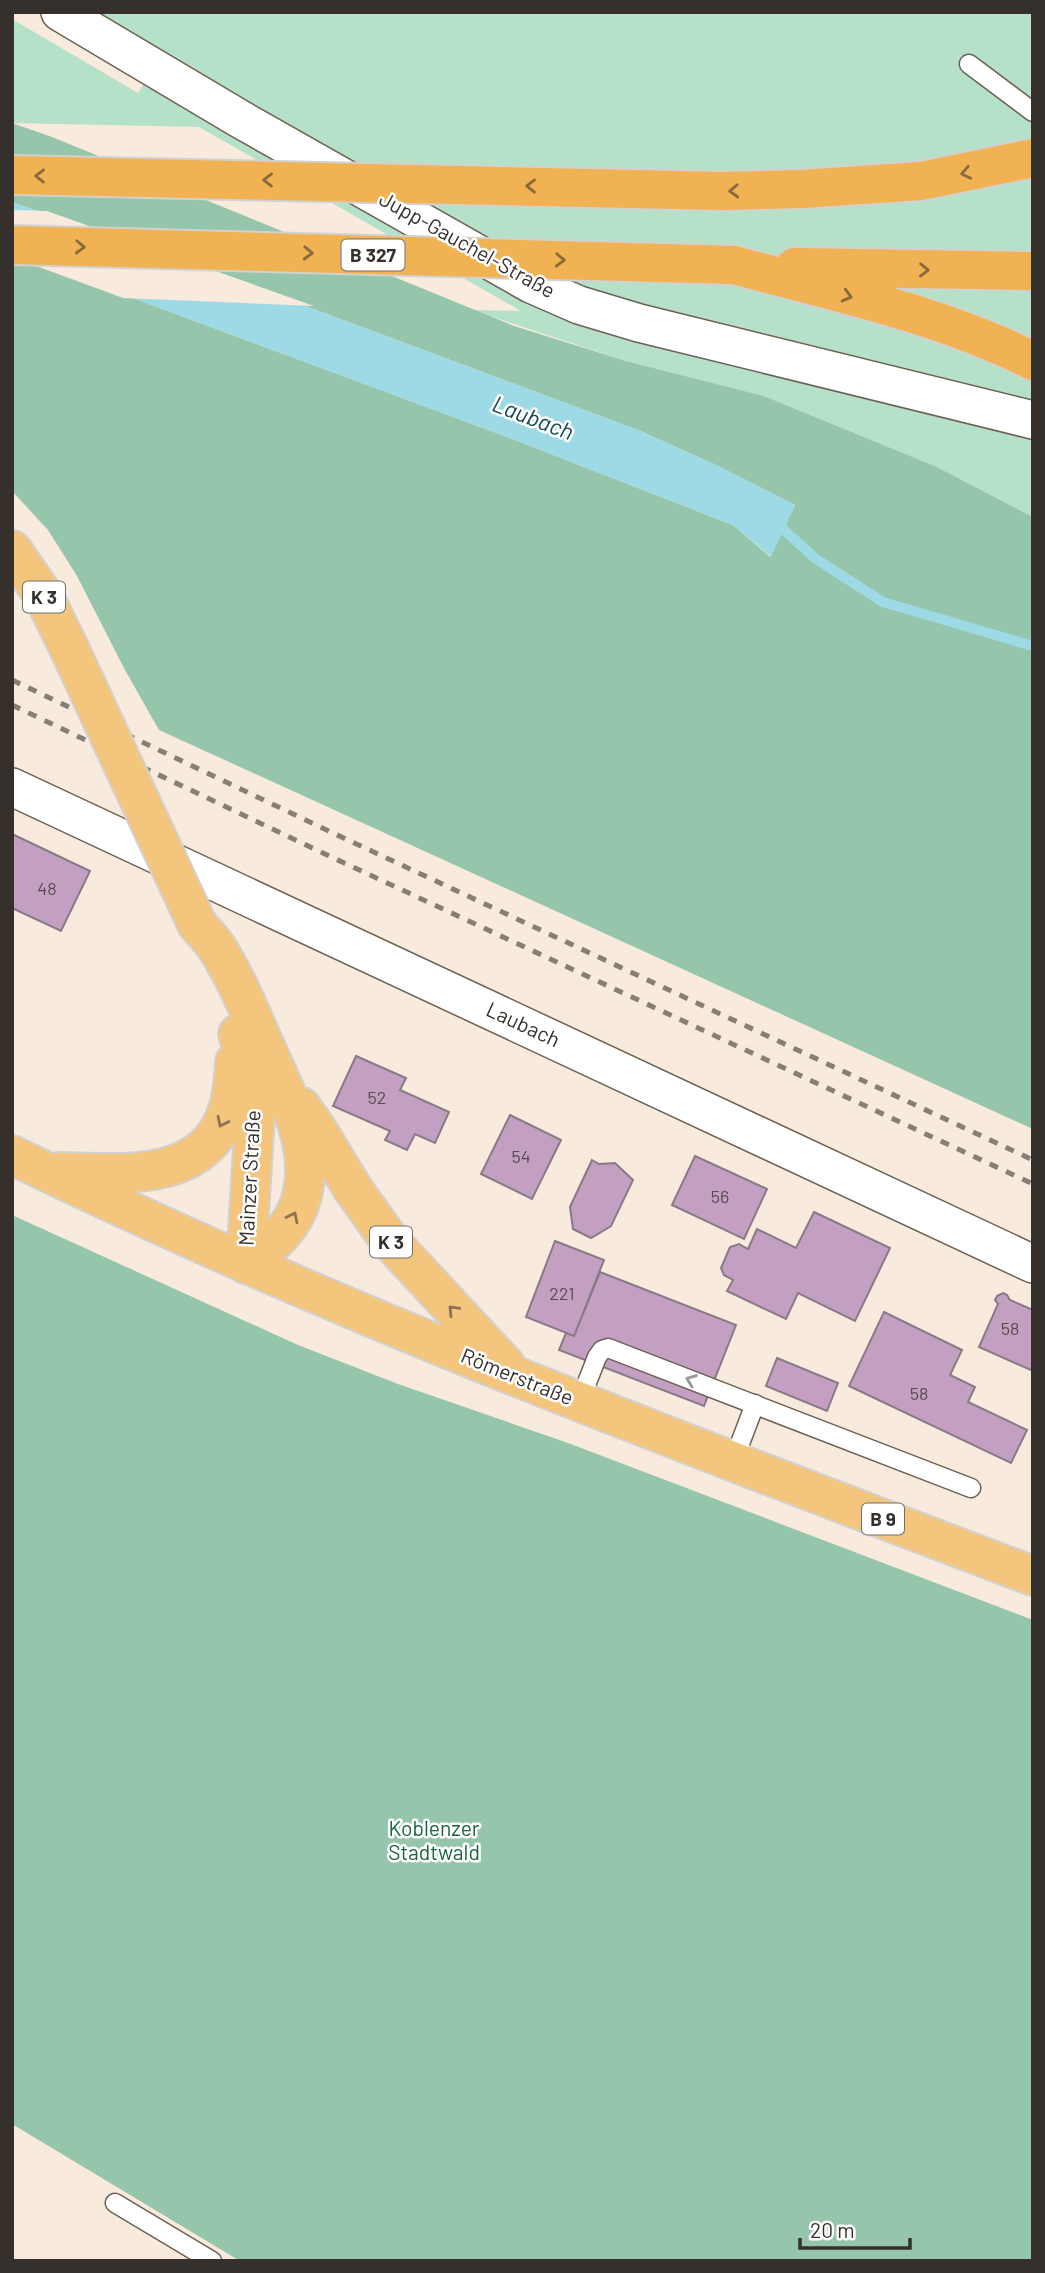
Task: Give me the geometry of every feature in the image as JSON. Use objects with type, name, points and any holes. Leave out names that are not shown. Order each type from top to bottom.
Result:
[{"type":"highway","points":[[12,175],[722,191],[921,181],[1033,158]]},
{"type":"highway","name":"B 327","points":[[12,245],[1033,271]]},
{"type":"highway","name":"B 327","points":[[734,265],[919,317],[964,332],[1033,361]]},
{"type":"main road","name":"Mainzer Straße","points":[[12,550],[43,595],[69,648],[197,924],[205,956],[238,1032],[248,1065],[255,1115],[246,1264]]},
{"type":"main road","name":"Mainzer Straße","points":[[197,924],[223,958],[253,1018],[293,1111],[303,1149],[302,1195],[288,1228],[268,1249],[246,1264]]},
{"type":"main road","points":[[47,1172],[147,1171],[182,1163],[197,1155],[220,1129],[229,1109],[238,1032]]},
{"type":"main road","name":"K 3","points":[[284,1092],[304,1110],[353,1189],[390,1241],[517,1378]]},
{"type":"main road","name":"Römerstraße","points":[[12,1154],[246,1264],[517,1378],[1033,1576]]},
{"type":"street","name":"Jupp-Gauchel-Straße","points":[[60,12],[252,126],[531,284],[579,304],[639,323],[1033,420]]},
{"type":"street","name":"Laubach","points":[[12,787],[1033,1264]]},
{"type":"lane","points":[[969,64],[1033,112]]},
{"type":"lane","points":[[579,1403],[597,1357],[601,1350],[608,1348],[971,1488]]},
{"type":"lane","points":[[733,1462],[755,1404]]},
{"type":"lane","points":[[116,2203],[206,2259]]},
{"type":"green space","points":[[97,12],[1033,12],[1033,517],[937,467],[764,396],[626,361],[472,310],[521,311],[199,127],[12,123],[12,19],[138,93],[163,52]]},
{"type":"green space","points":[[12,123],[514,326],[626,361],[764,396],[937,467],[1033,517],[1033,1129],[159,730],[77,576],[48,530],[12,491],[12,253],[502,435],[733,525],[770,557],[795,505],[638,430],[292,301],[12,202]]},
{"type":"green space","name":"Koblenzer Stadtwald","points":[[12,1215],[298,1345],[398,1384],[568,1443],[1033,1620],[1033,2261],[240,2261],[12,2124]]},
{"type":"water","points":[[12,202],[292,301],[638,430],[795,505],[771,557],[733,525],[502,435],[12,253]]},
{"type":"pier","points":[[12,210],[47,211],[314,306],[123,298],[12,257]]},
{"type":"building","points":[[12,834],[90,871],[61,931],[12,908]]},
{"type":"building","points":[[356,1056],[406,1078],[400,1090],[449,1112],[435,1143],[415,1134],[407,1150],[385,1140],[390,1131],[333,1106]]},
{"type":"building","points":[[510,1115],[561,1140],[532,1199],[481,1174]]},
{"type":"building","points":[[695,1156],[767,1189],[744,1239],[672,1205]]},
{"type":"building","points":[[592,1160],[599,1164],[615,1163],[633,1180],[611,1226],[591,1238],[573,1229],[570,1207]]},
{"type":"building","points":[[814,1212],[890,1248],[855,1321],[798,1293],[786,1319],[727,1291],[733,1280],[724,1275],[721,1268],[730,1247],[739,1244],[748,1249],[757,1229],[796,1248]]},
{"type":"building","points":[[555,1241],[604,1260],[574,1336],[526,1317]]},
{"type":"building","points":[[600,1272],[736,1325],[704,1406],[559,1350],[566,1333],[574,1336]]},
{"type":"building","points":[[1003,1293],[1010,1300],[1033,1310],[1033,1371],[979,1347],[998,1304],[995,1300]]},
{"type":"building","points":[[884,1312],[962,1350],[950,1375],[975,1387],[968,1402],[1027,1430],[1011,1463],[849,1386]]},
{"type":"building","points":[[777,1358],[838,1383],[827,1411],[766,1386]]},
{"type":"waterway","name":"Laubach","points":[[773,524],[783,529],[816,559],[883,602],[1033,646]]},
{"type":"railway","points":[[12,680],[1033,1160]]},
{"type":"railway","points":[[12,705],[1033,1184]]}]
